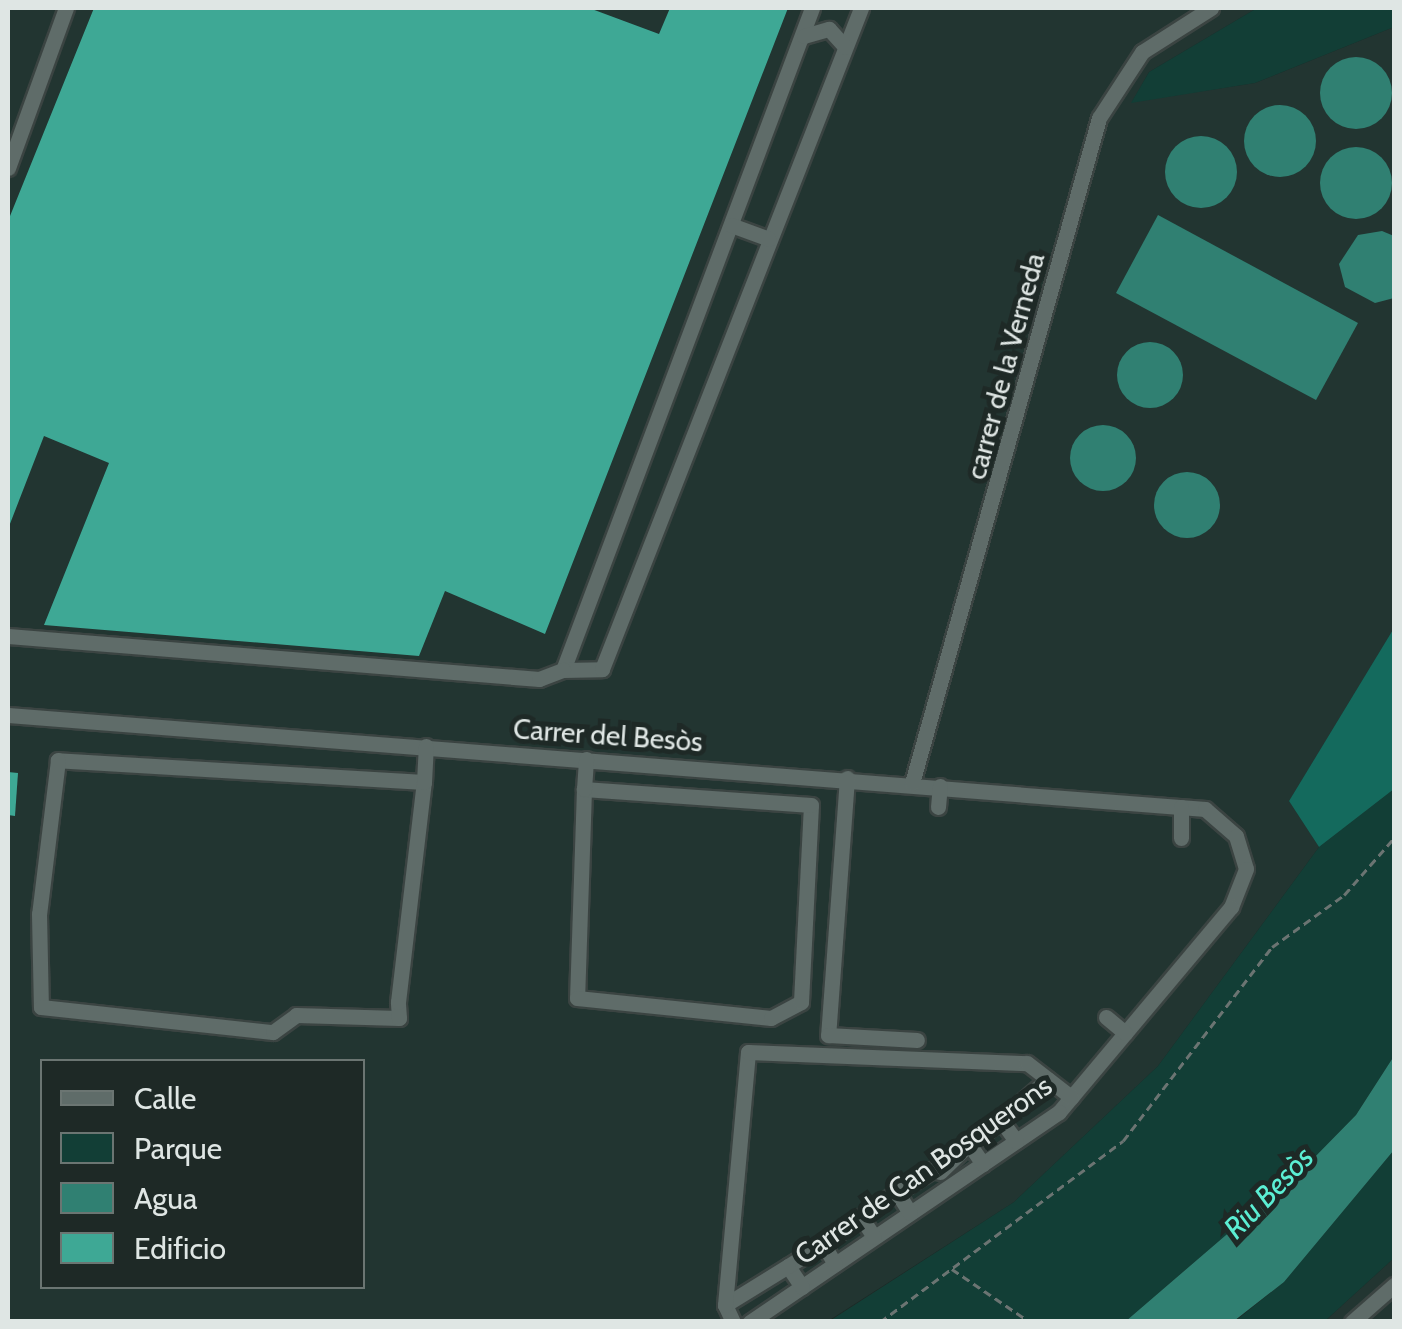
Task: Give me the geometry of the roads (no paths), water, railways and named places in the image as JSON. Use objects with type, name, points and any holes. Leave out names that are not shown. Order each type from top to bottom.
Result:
[{"type":"street","points":[[8,168],[66,8]]},
{"type":"street","points":[[564,670],[812,8]]},
{"type":"street","points":[[8,636],[539,679],[564,670],[602,669],[861,8]]},
{"type":"street","name":"carrer de la Verneda","points":[[912,782],[1103,106],[1142,52],[1211,8]]},
{"type":"street","points":[[804,36],[829,30],[845,47]]},
{"type":"street","points":[[731,226],[768,239]]},
{"type":"street","name":"Carrer del Besòs","points":[[8,715],[912,782],[1204,809]]},
{"type":"street","points":[[424,782],[58,760],[39,914],[41,1007],[272,1032],[296,1015],[399,1018],[424,782],[426,746]]},
{"type":"street","points":[[584,789],[811,805],[801,1002],[770,1018],[577,998],[584,789],[586,758]]},
{"type":"street","points":[[692,766],[693,796]]},
{"type":"street","points":[[750,800],[754,772]]},
{"type":"street","points":[[847,778],[828,1035],[917,1040]]},
{"type":"street","points":[[938,805],[940,786]]},
{"type":"street","points":[[1181,807],[1181,838]]},
{"type":"street","name":"Carrer de Can Bosquerons","points":[[750,1322],[1041,1124],[1071,1097],[1232,907],[1246,869],[1236,836],[1204,809]]},
{"type":"street","points":[[1106,1017],[1126,1033]]},
{"type":"street","points":[[734,1322],[726,1304],[748,1052],[1027,1063],[1071,1097]]},
{"type":"street","points":[[726,1304],[937,1167],[1048,1080]]},
{"type":"street","points":[[1023,1102],[1041,1124]]},
{"type":"street","points":[[1001,1120],[1016,1141]]},
{"type":"street","points":[[969,1144],[982,1164]]},
{"type":"street","points":[[937,1167],[950,1186]]},
{"type":"street","points":[[897,1192],[910,1213]]},
{"type":"street","points":[[861,1217],[874,1237]]},
{"type":"street","points":[[823,1244],[835,1264]]},
{"type":"street","points":[[788,1266],[802,1287]]},
{"type":"street","points":[[1352,1322],[1394,1285]]},
{"type":"water","points":[[1356,57],[1381,68],[1392,93],[1381,118],[1356,129],[1331,118],[1320,93],[1331,68]]},
{"type":"water","points":[[1280,105],[1305,116],[1316,141],[1305,166],[1280,177],[1255,166],[1244,141],[1255,116]]},
{"type":"water","points":[[1201,136],[1226,147],[1237,172],[1226,197],[1201,208],[1176,197],[1165,172],[1176,147]]},
{"type":"water","points":[[1356,147],[1381,158],[1392,183],[1381,208],[1356,219],[1331,208],[1320,183],[1331,158]]},
{"type":"water","points":[[1158,215],[1358,323],[1316,400],[1116,293]]},
{"type":"water","points":[[1382,231],[1394,236],[1394,298],[1375,303],[1345,287],[1339,264],[1358,235]]},
{"type":"water","points":[[1150,342],[1174,351],[1183,375],[1174,399],[1150,408],[1126,399],[1117,375],[1126,351]]},
{"type":"water","points":[[1103,425],[1126,435],[1136,458],[1126,481],[1103,491],[1080,481],[1070,458],[1080,435]]},
{"type":"water","points":[[1187,472],[1210,482],[1220,505],[1210,528],[1187,538],[1164,528],[1154,505],[1164,482]]},
{"type":"water","points":[[1394,1056],[1394,1150],[1284,1282],[1234,1321],[1126,1321],[1305,1167],[1356,1115]]},
{"type":"water label","name":"Riu Besòs","points":[[1269,1193]]}]
